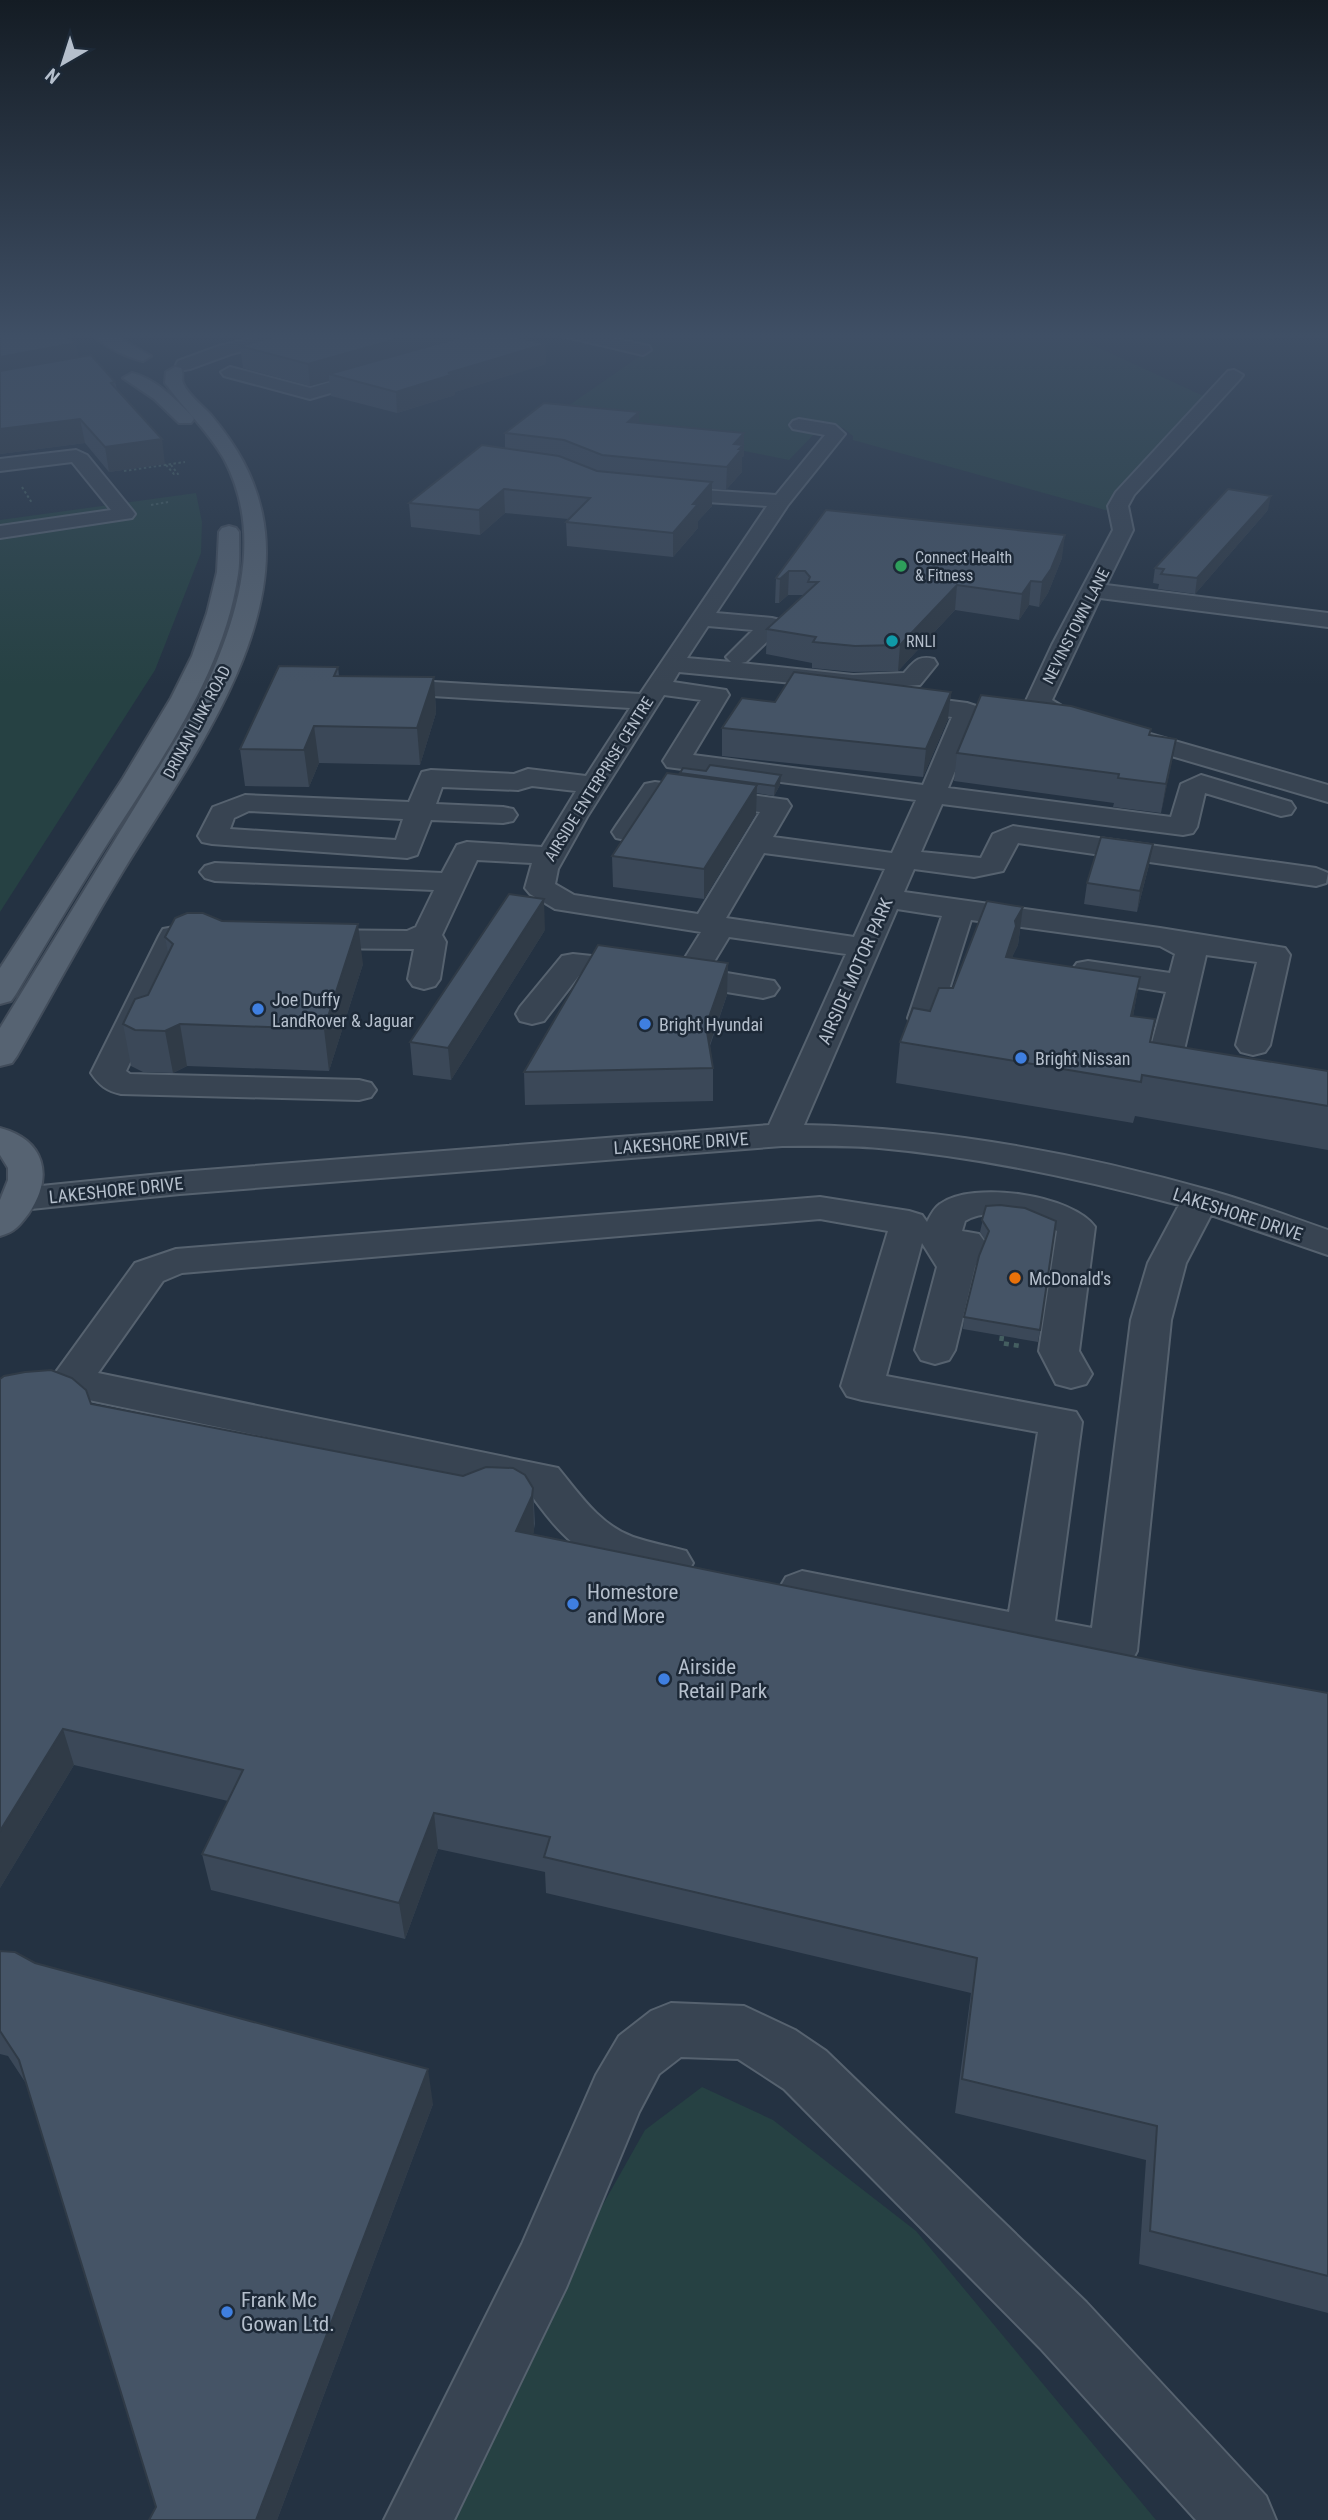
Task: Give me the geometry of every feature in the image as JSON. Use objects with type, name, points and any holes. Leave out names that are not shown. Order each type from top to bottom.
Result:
[{"type":"main road","name":"DRINAN LINK ROAD","points":[[0,994],[193,681],[223,598],[231,553],[223,498],[206,451]]},
{"type":"main road","name":"DRINAN LINK ROAD","points":[[0,1056],[197,725],[241,636],[251,599],[256,551],[253,516],[230,451]]},
{"type":"main road","points":[[0,1139],[10,1144],[24,1160],[28,1178],[11,1211]]},
{"type":"street","name":"AIRSIDE ENTERPRISE CENTRE","points":[[822,451],[781,501],[652,694],[543,869],[540,888],[566,903],[865,948]]},
{"type":"street","name":"NEVINSTOWN LANE","points":[[1164,451],[1126,492],[1118,506],[1123,530],[1038,702],[1061,716],[1328,794]]},
{"type":"street","points":[[0,465],[76,456],[125,514],[0,532]]},
{"type":"street","points":[[637,490],[781,501]]},
{"type":"street","points":[[1093,590],[1328,621]]},
{"type":"street","points":[[702,618],[780,617],[738,657]]},
{"type":"street","points":[[672,664],[853,682],[911,680],[925,664]]},
{"type":"street","points":[[362,684],[717,695],[676,761],[930,801],[1183,827],[1191,790],[1201,783],[1281,808]]},
{"type":"street","name":"AIRSIDE MOTOR PARK","points":[[782,1135],[930,801],[967,710],[785,689]]},
{"type":"street","points":[[503,815],[419,811],[245,803],[223,813],[212,836],[407,849],[419,811],[431,778],[518,782],[528,777],[594,785]]},
{"type":"street","points":[[626,832],[655,790],[777,806],[755,843],[689,977]]},
{"type":"street","points":[[755,843],[974,868],[993,865],[1003,840],[1013,834],[1316,877]]},
{"type":"street","points":[[280,938],[412,940],[428,933],[467,851],[551,856]]},
{"type":"street","points":[[215,872],[452,882]]},
{"type":"street","points":[[887,899],[1274,955],[1253,1045]]},
{"type":"street","points":[[925,1018],[960,908]]},
{"type":"street","points":[[423,935],[431,942],[424,979]]},
{"type":"street","points":[[240,937],[174,936],[107,1073],[121,1084],[359,1090]]},
{"type":"street","points":[[1167,1050],[1191,954],[1187,947],[1178,942]]},
{"type":"street","points":[[532,1014],[573,963],[615,966],[763,988]]},
{"type":"street","points":[[1054,965],[1183,985]]},
{"type":"street","name":"LAKESHORE DRIVE","points":[[11,1211],[180,1183],[782,1135],[876,1137],[947,1144],[1101,1173],[1201,1199],[1328,1243]]},
{"type":"street","points":[[771,1583],[1113,1651],[1151,1320],[1167,1263],[1201,1199]]},
{"type":"street","points":[[935,1350],[956,1267],[975,1213],[990,1205],[1042,1210],[1057,1214],[1076,1227],[1059,1351],[1071,1374]]},
{"type":"street","points":[[704,1569],[625,1554],[592,1538],[543,1479],[84,1385],[77,1372],[149,1272],[176,1261],[820,1208],[909,1223],[862,1386],[1061,1422],[1029,1634]]},
{"type":"street","points":[[418,2520],[544,2266],[617,2095],[639,2055],[671,2030],[744,2033],[775,2049],[805,2070],[1063,2325],[1242,2520]]},
{"type":"path","points":[[93,475],[185,462]]},
{"type":"path","points":[[16,479],[37,510]]},
{"type":"path","points":[[1002,1336],[1000,1343],[1031,1348]]},
{"type":"green space","points":[[743,451],[798,451],[789,460]]},
{"type":"green space","points":[[891,451],[1167,451],[1119,509],[1105,510]]},
{"type":"green space","points":[[196,493],[202,522],[201,553],[155,670],[0,912],[0,520]]},
{"type":"green space","points":[[702,2087],[773,2120],[916,2231],[1156,2520],[449,2520],[531,2332],[645,2130]]},
{"type":"building","points":[[475,451],[521,451],[559,456],[597,471],[712,482],[693,504],[698,504],[673,533],[566,522],[590,498],[504,489],[479,510],[409,503]]},
{"type":"building","points":[[591,451],[741,451],[727,467],[602,455]]},
{"type":"building","points":[[1228,489],[1271,496],[1197,578],[1161,574],[1164,569],[1155,568]]},
{"type":"building","points":[[826,510],[1065,535],[1051,569],[1042,582],[1031,581],[1022,594],[957,585],[900,645],[855,646],[813,642],[816,637],[767,629],[818,582],[808,582],[810,577],[805,571],[789,571],[780,579],[776,578]]},
{"type":"building","points":[[279,666],[338,667],[334,676],[434,677],[417,728],[314,726],[304,750],[240,749]]},
{"type":"building","points":[[794,672],[951,692],[926,749],[722,728],[742,698],[775,702]]},
{"type":"building","points":[[981,695],[1071,706],[1151,729],[1149,735],[1176,739],[1166,784],[1118,778],[1119,774],[957,753]]},
{"type":"building","points":[[710,765],[781,775],[775,786],[680,773],[683,768],[706,771]]},
{"type":"building","points":[[667,773],[757,785],[704,869],[612,856]]},
{"type":"building","points":[[1101,837],[1153,844],[1140,891],[1087,883]]},
{"type":"building","points":[[509,894],[544,899],[448,1048],[410,1042]]},
{"type":"building","points":[[987,901],[1023,907],[1015,921],[1016,926],[1006,957],[1140,977],[1131,1016],[1155,1019],[1150,1042],[1328,1071],[1328,1106],[1142,1075],[1141,1082],[900,1042],[913,1008],[930,1011],[939,988],[953,988]]},
{"type":"building","points":[[187,913],[203,913],[222,921],[358,924],[324,1029],[180,1024],[165,1031],[135,1030],[123,1024],[135,999],[148,995],[173,944],[165,937],[175,918]]},
{"type":"building","name":"Bright Hyundai","points":[[598,945],[728,963],[706,1026],[713,1068],[524,1072]]},
{"type":"building","name":"McDonald's","points":[[986,1206],[1025,1208],[1056,1221],[1040,1330],[964,1317],[979,1256],[989,1231],[982,1220]]},
{"type":"building","points":[[51,1370],[72,1378],[86,1390],[91,1404],[463,1476],[486,1467],[513,1468],[525,1475],[533,1488],[516,1531],[1195,1669],[1328,1693],[1328,2276],[1150,2231],[1157,2126],[962,2079],[977,1958],[544,1857],[550,1837],[434,1813],[399,1903],[202,1854],[243,1770],[63,1729],[0,1831],[0,1379],[25,1372]]},
{"type":"building","name":"Frank Mc Gowan Ltd.","points":[[0,1951],[15,1952],[35,1963],[428,2069],[256,2520],[149,2520],[156,2507],[19,2060],[0,2031]]},
{"type":"place","name":"Connect Health & Fitness","points":[[901,566]]},
{"type":"place","name":"RNLI","points":[[892,641]]},
{"type":"place","name":"Joe Duffy LandRover & Jaguar","points":[[258,1009]]},
{"type":"place","name":"Bright Hyundai","points":[[645,1024]]},
{"type":"place","name":"Bright Nissan","points":[[1021,1058]]},
{"type":"place","name":"McDonald's","points":[[1015,1278]]},
{"type":"place","name":"Homestore and More","points":[[573,1604]]},
{"type":"place","name":"Airside Retail Park","points":[[664,1679]]},
{"type":"place","name":"Frank Mc Gowan Ltd.","points":[[227,2312]]}]
